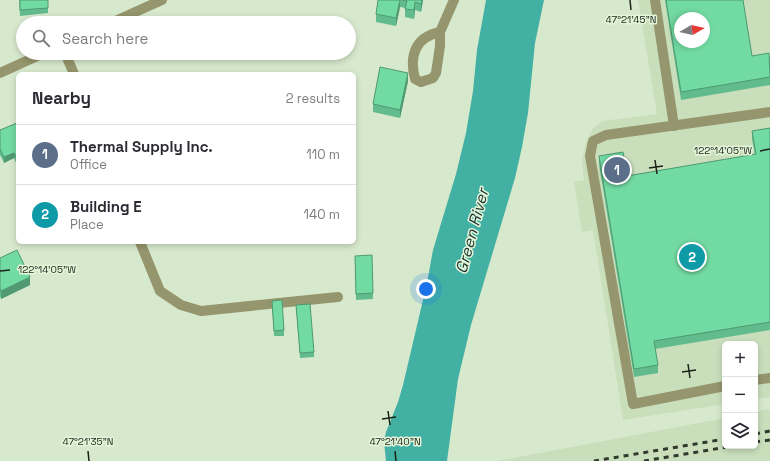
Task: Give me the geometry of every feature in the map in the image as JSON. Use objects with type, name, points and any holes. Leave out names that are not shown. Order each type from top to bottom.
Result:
[{"type":"street","points":[[127,16],[162,0]]},
{"type":"street","points":[[440,32],[431,34],[423,39],[416,47],[412,58],[412,67],[415,79],[421,82],[432,78],[436,73],[440,46],[440,32],[454,0]]},
{"type":"street","points":[[655,0],[674,126]]},
{"type":"street","points":[[0,73],[29,60]]},
{"type":"street","points":[[68,60],[73,72]]},
{"type":"street","points":[[722,387],[633,404],[590,156],[594,141],[606,135],[770,112]]},
{"type":"street","points":[[141,244],[160,291],[181,305],[201,311],[338,297]]},
{"type":"street","points":[[758,380],[770,378]]},
{"type":"shaded area","points":[[638,0],[770,0],[770,397],[758,399],[758,341],[722,341],[722,404],[623,420],[593,230],[582,232],[574,182],[584,180],[582,161],[586,141],[593,128],[602,121],[657,114]]},
{"type":"shaded area","points":[[770,409],[770,461],[497,461],[722,419],[722,449],[758,449],[758,411]]},
{"type":"water","name":"Green River","points":[[486,0],[544,0],[535,43],[528,113],[522,147],[515,178],[471,325],[458,379],[447,461],[386,461],[384,442],[386,432],[403,385],[427,283],[433,250],[456,174],[466,133],[473,91],[477,50]]},
{"type":"building","points":[[20,0],[48,0],[48,8],[20,10]]},
{"type":"building","points":[[378,0],[400,0],[396,18],[376,14]]},
{"type":"building","points":[[403,0],[422,0],[421,4],[415,2],[414,10],[405,9],[407,1]]},
{"type":"building","points":[[666,0],[743,0],[752,56],[769,53],[770,77],[681,92]]},
{"type":"building","points":[[380,67],[408,73],[400,110],[373,104]]},
{"type":"building","points":[[16,123],[16,157],[14,153],[4,157],[0,149],[0,130]]},
{"type":"building","points":[[770,128],[770,322],[654,341],[658,365],[634,369],[599,156],[623,152],[627,176],[756,154],[752,131]]},
{"type":"building","points":[[17,250],[30,277],[1,291],[0,258]]},
{"type":"building","points":[[372,255],[373,293],[356,294],[355,256]]},
{"type":"building","points":[[282,300],[284,330],[274,331],[272,301]]},
{"type":"building","points":[[310,304],[314,352],[300,353],[296,305]]},
{"type":"railway","points":[[758,433],[770,431]]},
{"type":"railway","points":[[594,461],[722,440]]},
{"type":"railway","points":[[758,442],[770,440]]},
{"type":"railway","points":[[644,461],[722,448]]},
{"type":"place","name":"Thermal Supply Inc.","points":[[617,170]]},
{"type":"place","name":"Building E","points":[[692,257]]}]
